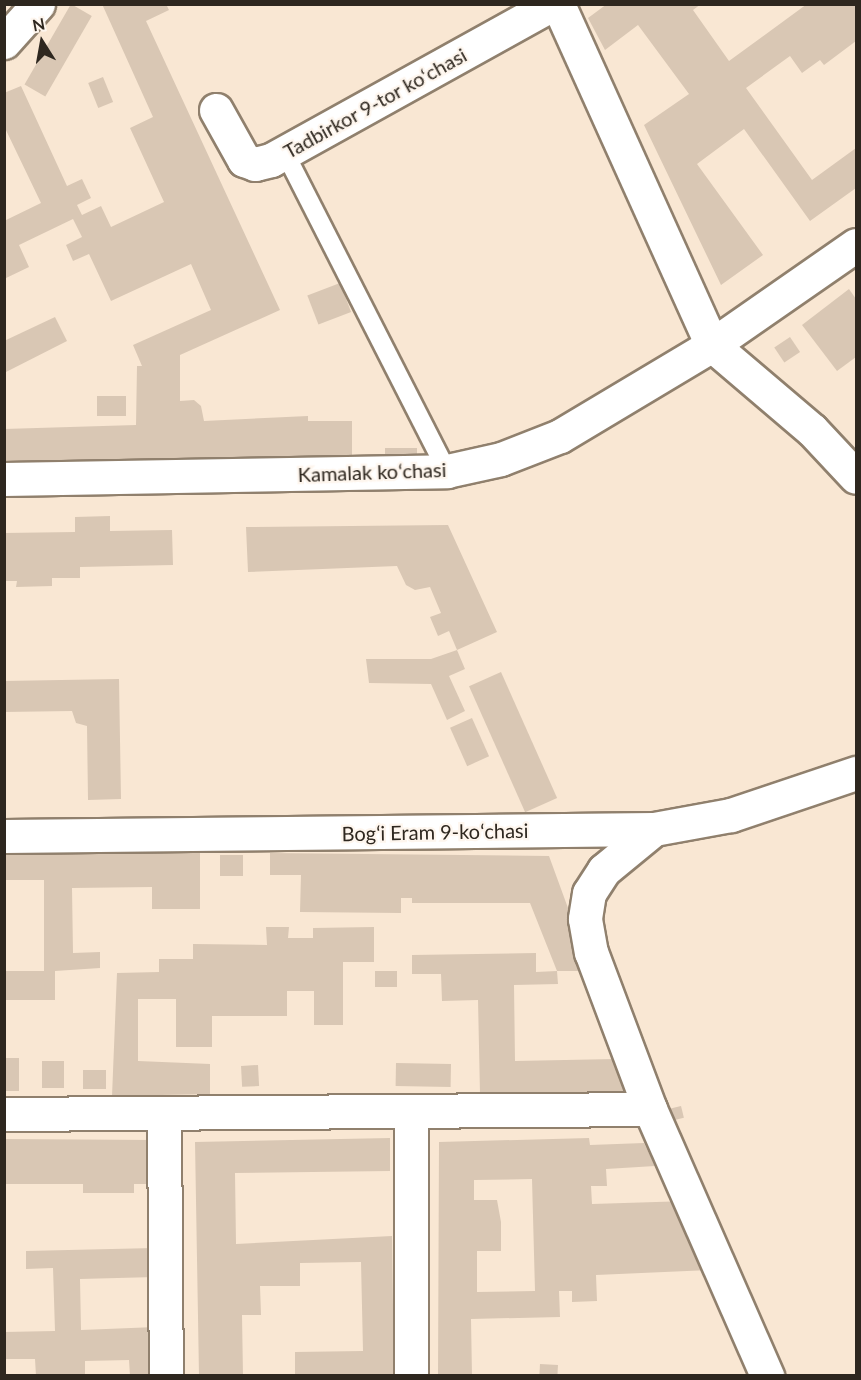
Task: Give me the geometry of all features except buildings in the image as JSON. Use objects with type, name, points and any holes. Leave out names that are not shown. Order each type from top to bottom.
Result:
[{"type":"street","points":[[4,42],[38,4]]},
{"type":"street","points":[[555,4],[712,345],[812,430],[856,477]]},
{"type":"street","name":"Tadbirkor 9-tor koʻchasi","points":[[216,110],[244,160],[255,164],[285,153],[555,4]]},
{"type":"street","name":"Kamalak koʻchasi","points":[[4,478],[447,471],[501,459],[560,436],[712,345],[856,245]]},
{"type":"street","name":"Bogʻi Eram 9-koʻchasi","points":[[4,836],[654,829],[731,815],[856,773]]},
{"type":"street","points":[[654,829],[604,870],[589,892],[585,919],[591,952],[650,1109],[767,1376]]},
{"type":"street","points":[[4,1114],[650,1109]]},
{"type":"street","points":[[411,1112],[411,1376]]},
{"type":"street","points":[[164,1113],[166,1376]]},
{"type":"lane","points":[[285,153],[447,471]]}]
